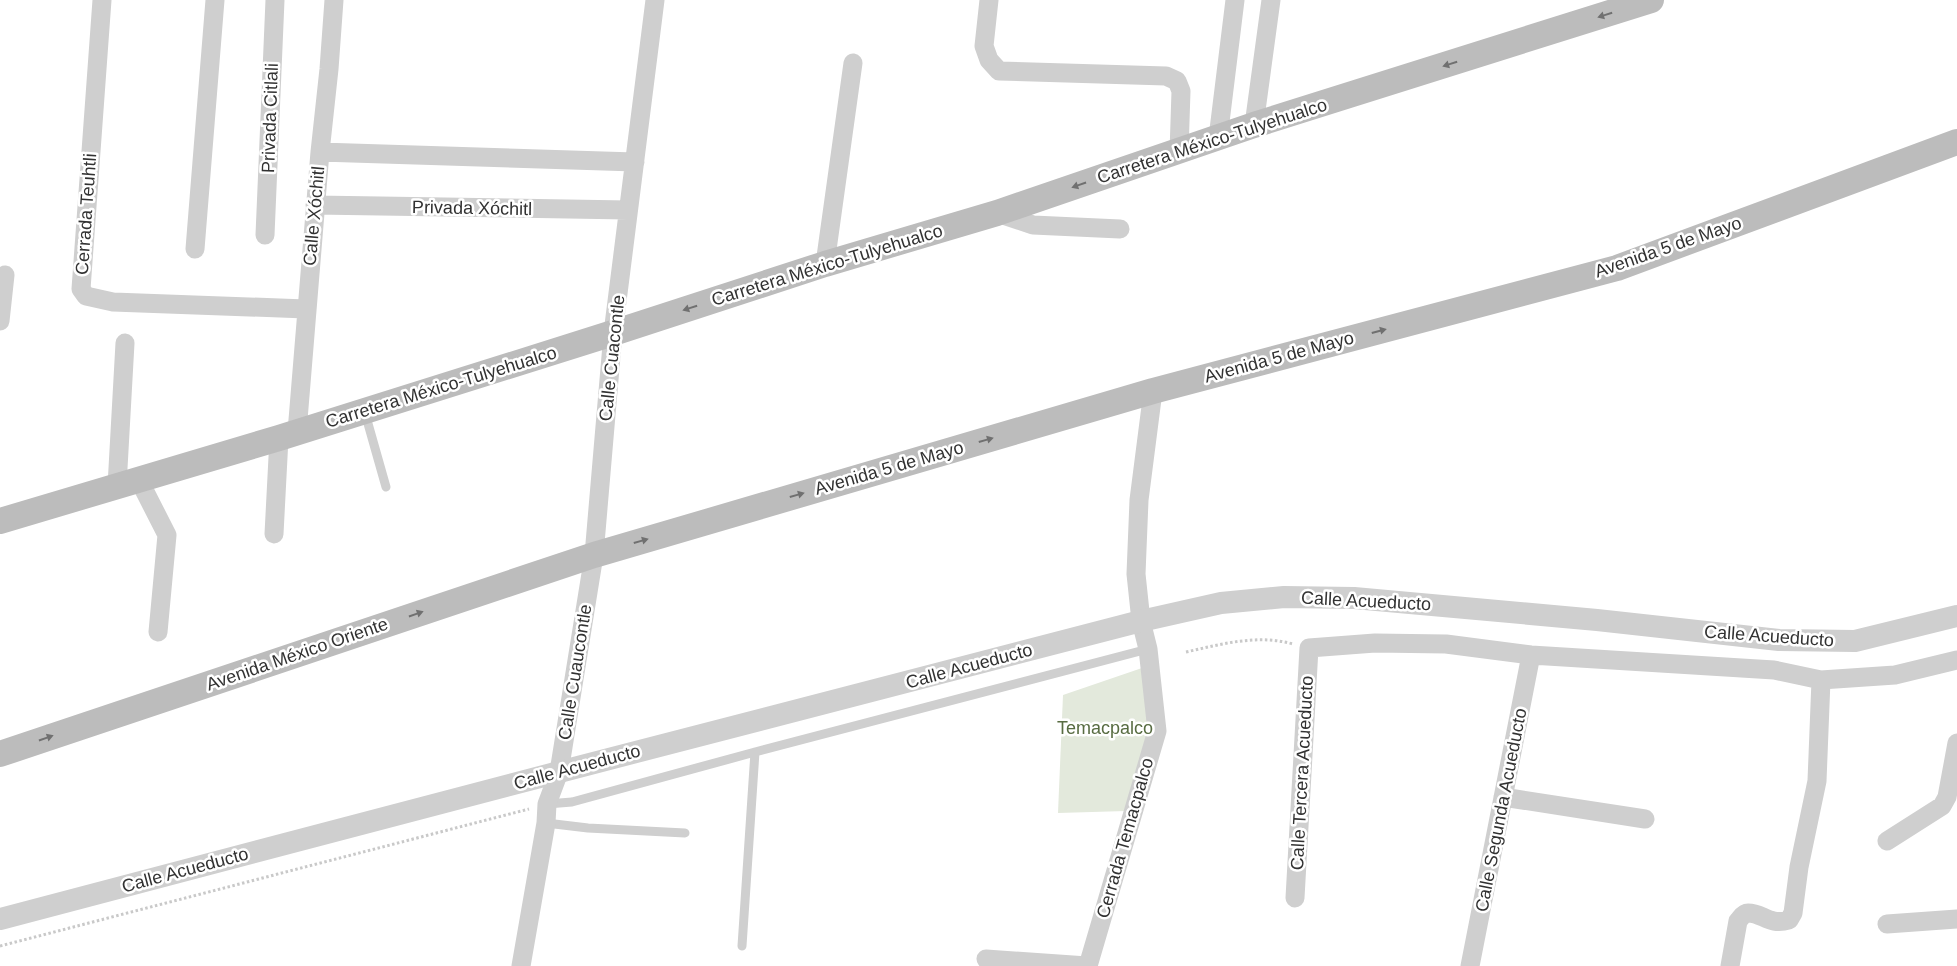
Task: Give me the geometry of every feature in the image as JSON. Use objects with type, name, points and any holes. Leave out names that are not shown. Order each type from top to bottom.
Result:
[{"type":"main road","name":"Carretera México-Tulyehualco","points":[[0,522],[288,435],[825,264],[997,213],[1254,125],[1651,0]]},
{"type":"main road","name":"Avenida 5 de Mayo","points":[[594,555],[1153,390],[1617,268],[1957,142]]},
{"type":"main road","name":"Avenida México Oriente","points":[[0,754],[594,555]]},
{"type":"street","name":"Cerrada Teuhtli","points":[[102,0],[81,289],[86,296],[113,302],[306,310]]},
{"type":"street","points":[[196,249],[215,0]]},
{"type":"street","name":"Privada Citlali","points":[[265,235],[274,0]]},
{"type":"street","name":"Calle Xóchitl","points":[[274,534],[306,310],[320,152],[330,69],[334,0]]},
{"type":"street","name":"Calle Cuacontle","points":[[594,555],[613,333],[655,0]]},
{"type":"street","points":[[989,0],[984,46],[989,60],[999,71],[1166,76],[1177,81],[1181,91],[1179,152]]},
{"type":"street","points":[[1218,138],[1235,0]]},
{"type":"street","points":[[1254,125],[1271,0]]},
{"type":"street","points":[[825,264],[853,62]]},
{"type":"street","points":[[320,152],[635,162]]},
{"type":"street","name":"Privada Xóchitl","points":[[315,205],[628,210]]},
{"type":"street","points":[[997,213],[1033,225],[1120,229]]},
{"type":"street","points":[[0,321],[5,275]]},
{"type":"street","points":[[125,343],[128,483],[167,535],[158,632]]},
{"type":"street","name":"Cerrada Temacpalco","points":[[1087,966],[1157,731],[1148,649],[1141,621],[1136,574],[1139,500],[1153,390]]},
{"type":"street","name":"Calle Cuaucontle","points":[[521,966],[546,813],[559,772],[594,555]]},
{"type":"street","name":"Calle Acueducto","points":[[0,919],[1141,621],[1221,603],[1284,597],[1354,598],[1597,620],[1778,640],[1855,641],[1957,616]]},
{"type":"street","name":"Calle Acueducto","points":[[1309,648],[1375,643],[1446,644],[1531,655],[1774,670],[1821,680],[1895,675],[1957,660]]},
{"type":"street","name":"Calle Tercera Acueducto","points":[[1295,898],[1309,648]]},
{"type":"street","name":"Calle Segunda Acueducto","points":[[1470,966],[1531,655]]},
{"type":"street","points":[[1730,966],[1738,921],[1742,915],[1748,913],[1779,923],[1789,920],[1793,913],[1799,867],[1817,781],[1821,680]]},
{"type":"street","points":[[1887,841],[1942,806],[1947,797],[1957,743]]},
{"type":"street","points":[[1503,797],[1645,818]]},
{"type":"street","points":[[1887,924],[1957,919]]},
{"type":"street","points":[[986,959],[1087,966]]},
{"type":"lane","points":[[364,410],[386,487]]},
{"type":"lane","name":"Calle Acueducto","points":[[546,813],[572,802],[755,752],[1148,649]]},
{"type":"lane","points":[[742,946],[755,752]]},
{"type":"lane","points":[[546,813],[588,828],[685,833]]},
{"type":"path","points":[[1186,652],[1242,640],[1276,639],[1309,648]]},
{"type":"path","name":"Calle Acueducto","points":[[0,946],[546,813]]},
{"type":"green space","name":"Temacpalco","points":[[1142,668],[1149,729],[1126,811],[1058,813],[1063,695]]}]
